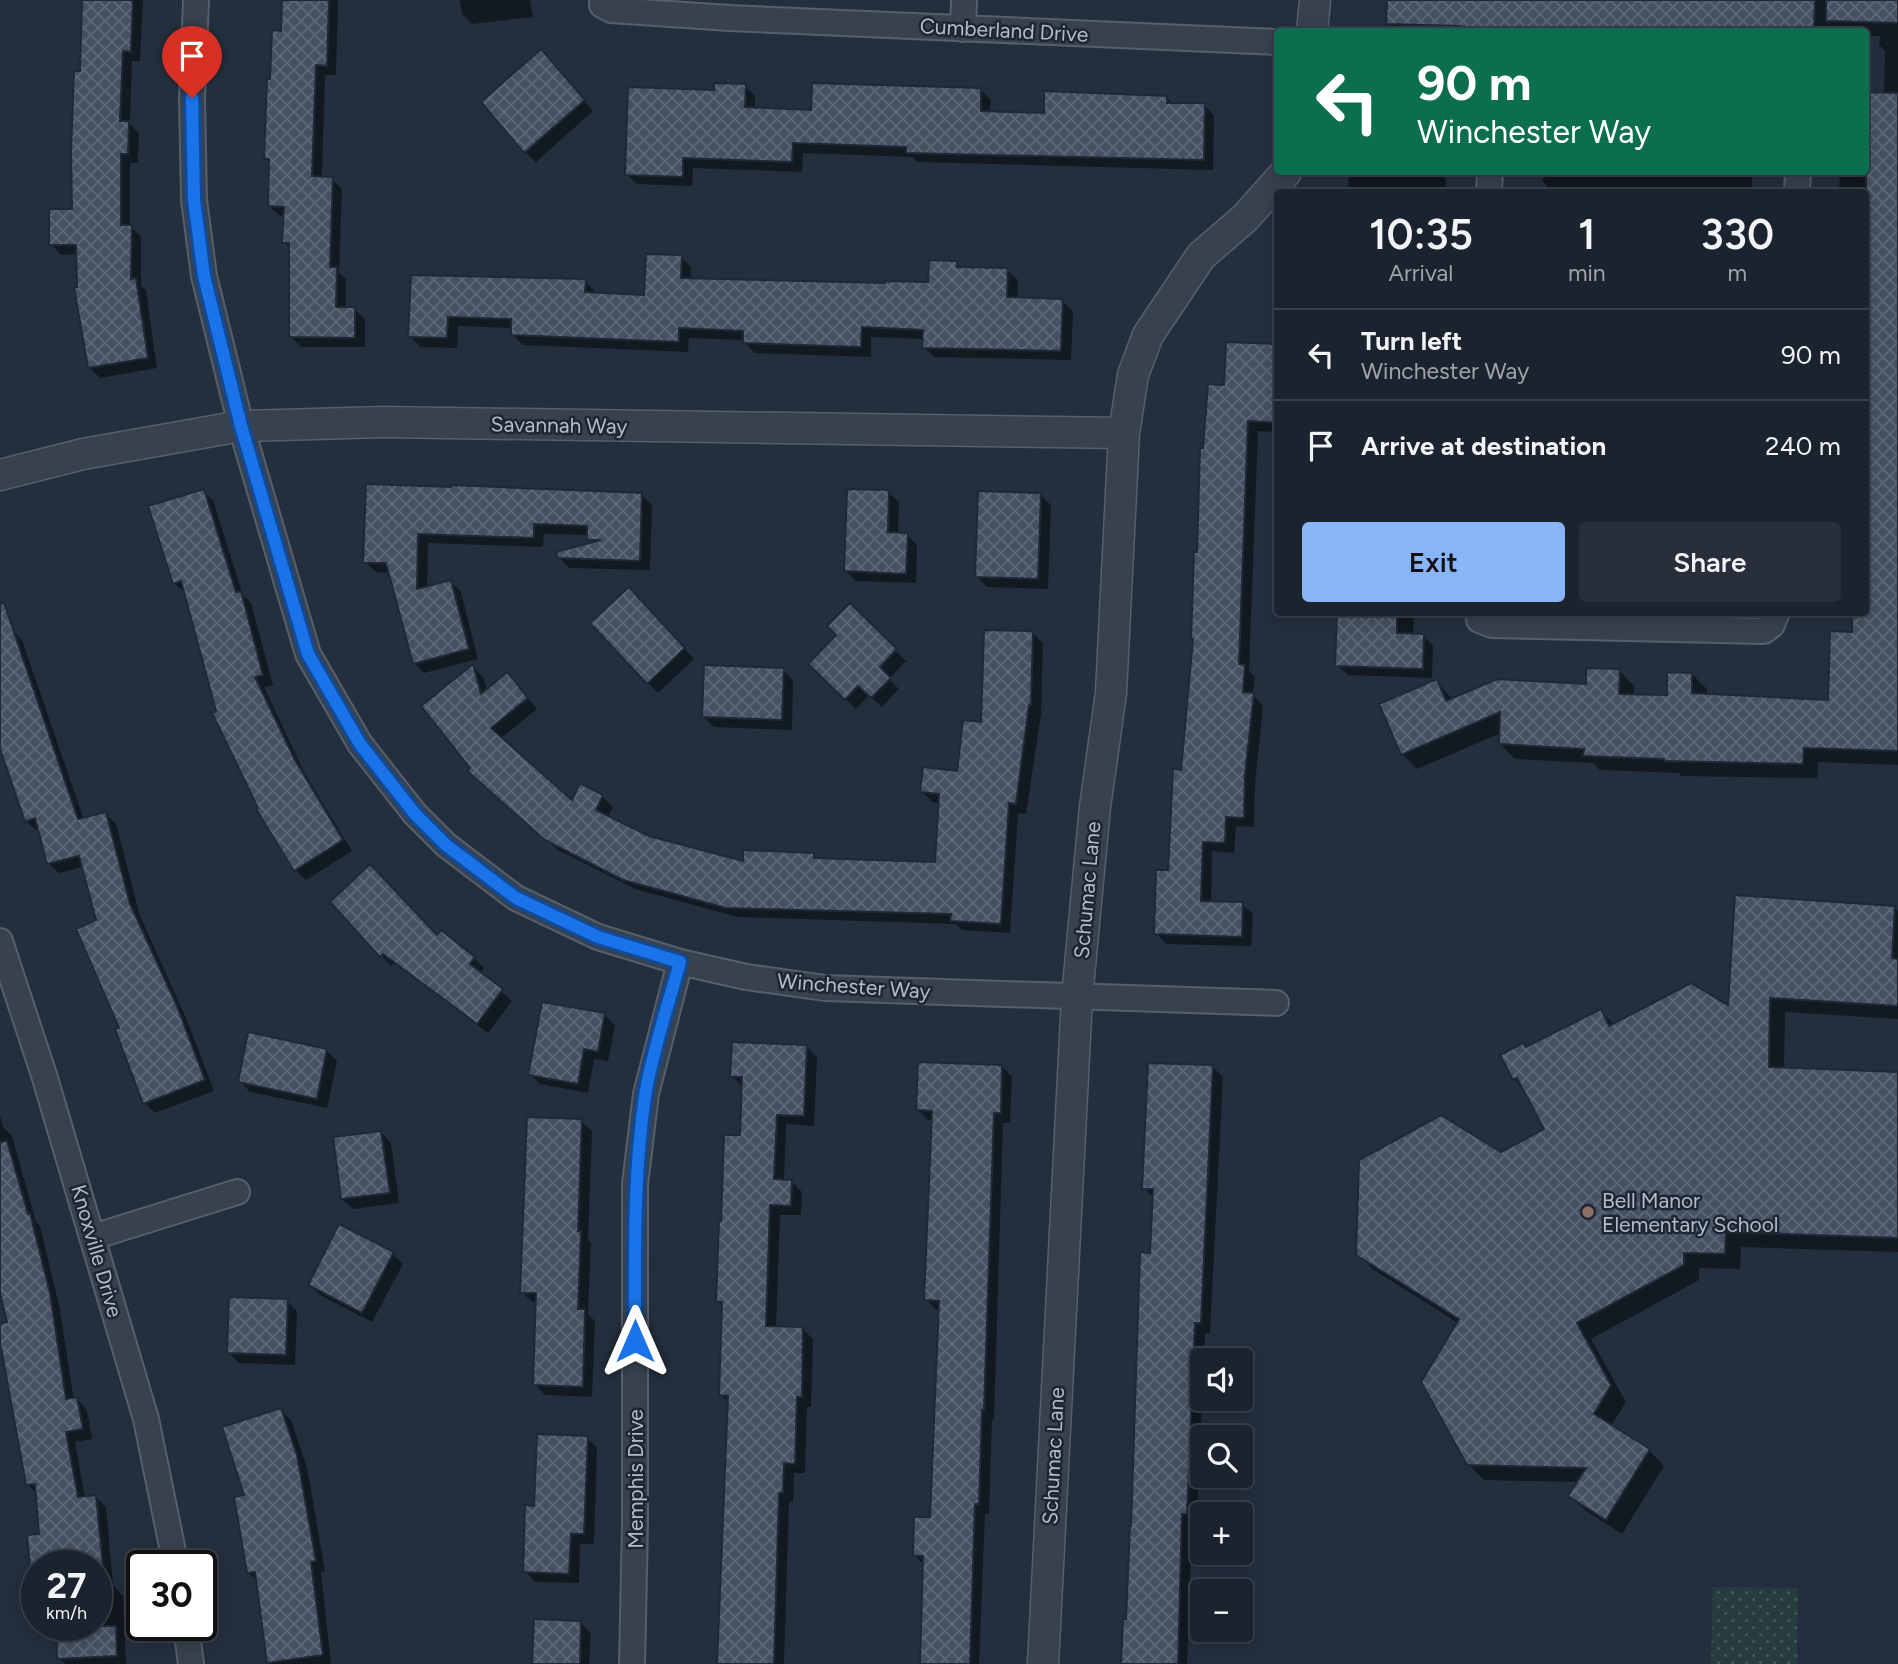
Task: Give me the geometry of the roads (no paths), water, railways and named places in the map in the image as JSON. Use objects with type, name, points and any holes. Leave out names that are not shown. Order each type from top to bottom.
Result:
[{"type":"street","name":"Winchester Way","points":[[196,0],[192,98],[194,200],[204,276],[241,426],[308,654],[360,744],[415,814],[446,845],[516,898],[598,937],[680,962],[746,977],[825,988],[1276,1003]]},
{"type":"street","name":"Cumberland Drive","points":[[602,0],[602,5],[611,10],[730,18],[1274,42]]},
{"type":"street","points":[[963,29],[964,0]]},
{"type":"street","points":[[1312,28],[1315,0]]},
{"type":"street","name":"Schumac Lane","points":[[1044,1664],[1077,997],[1095,807],[1111,693],[1124,433],[1133,375],[1148,334],[1201,256],[1245,218],[1283,175]]},
{"type":"street","name":"Savannah Way","points":[[0,475],[83,454],[241,426],[383,422],[1124,433]]},
{"type":"street","points":[[1478,616],[1479,620],[1492,625],[1764,631],[1772,625],[1775,616]]},
{"type":"street","name":"Knoxville Drive","points":[[0,941],[44,1075],[146,1419],[173,1550]]},
{"type":"street","name":"Memphis Drive","points":[[632,1664],[635,1524],[635,1184],[646,1094],[680,962]]},
{"type":"street","points":[[93,1237],[237,1192]]},
{"type":"street","points":[[188,1641],[191,1664]]},
{"type":"place","name":"Bell Manor Elementary School","points":[[1588,1212]]}]
